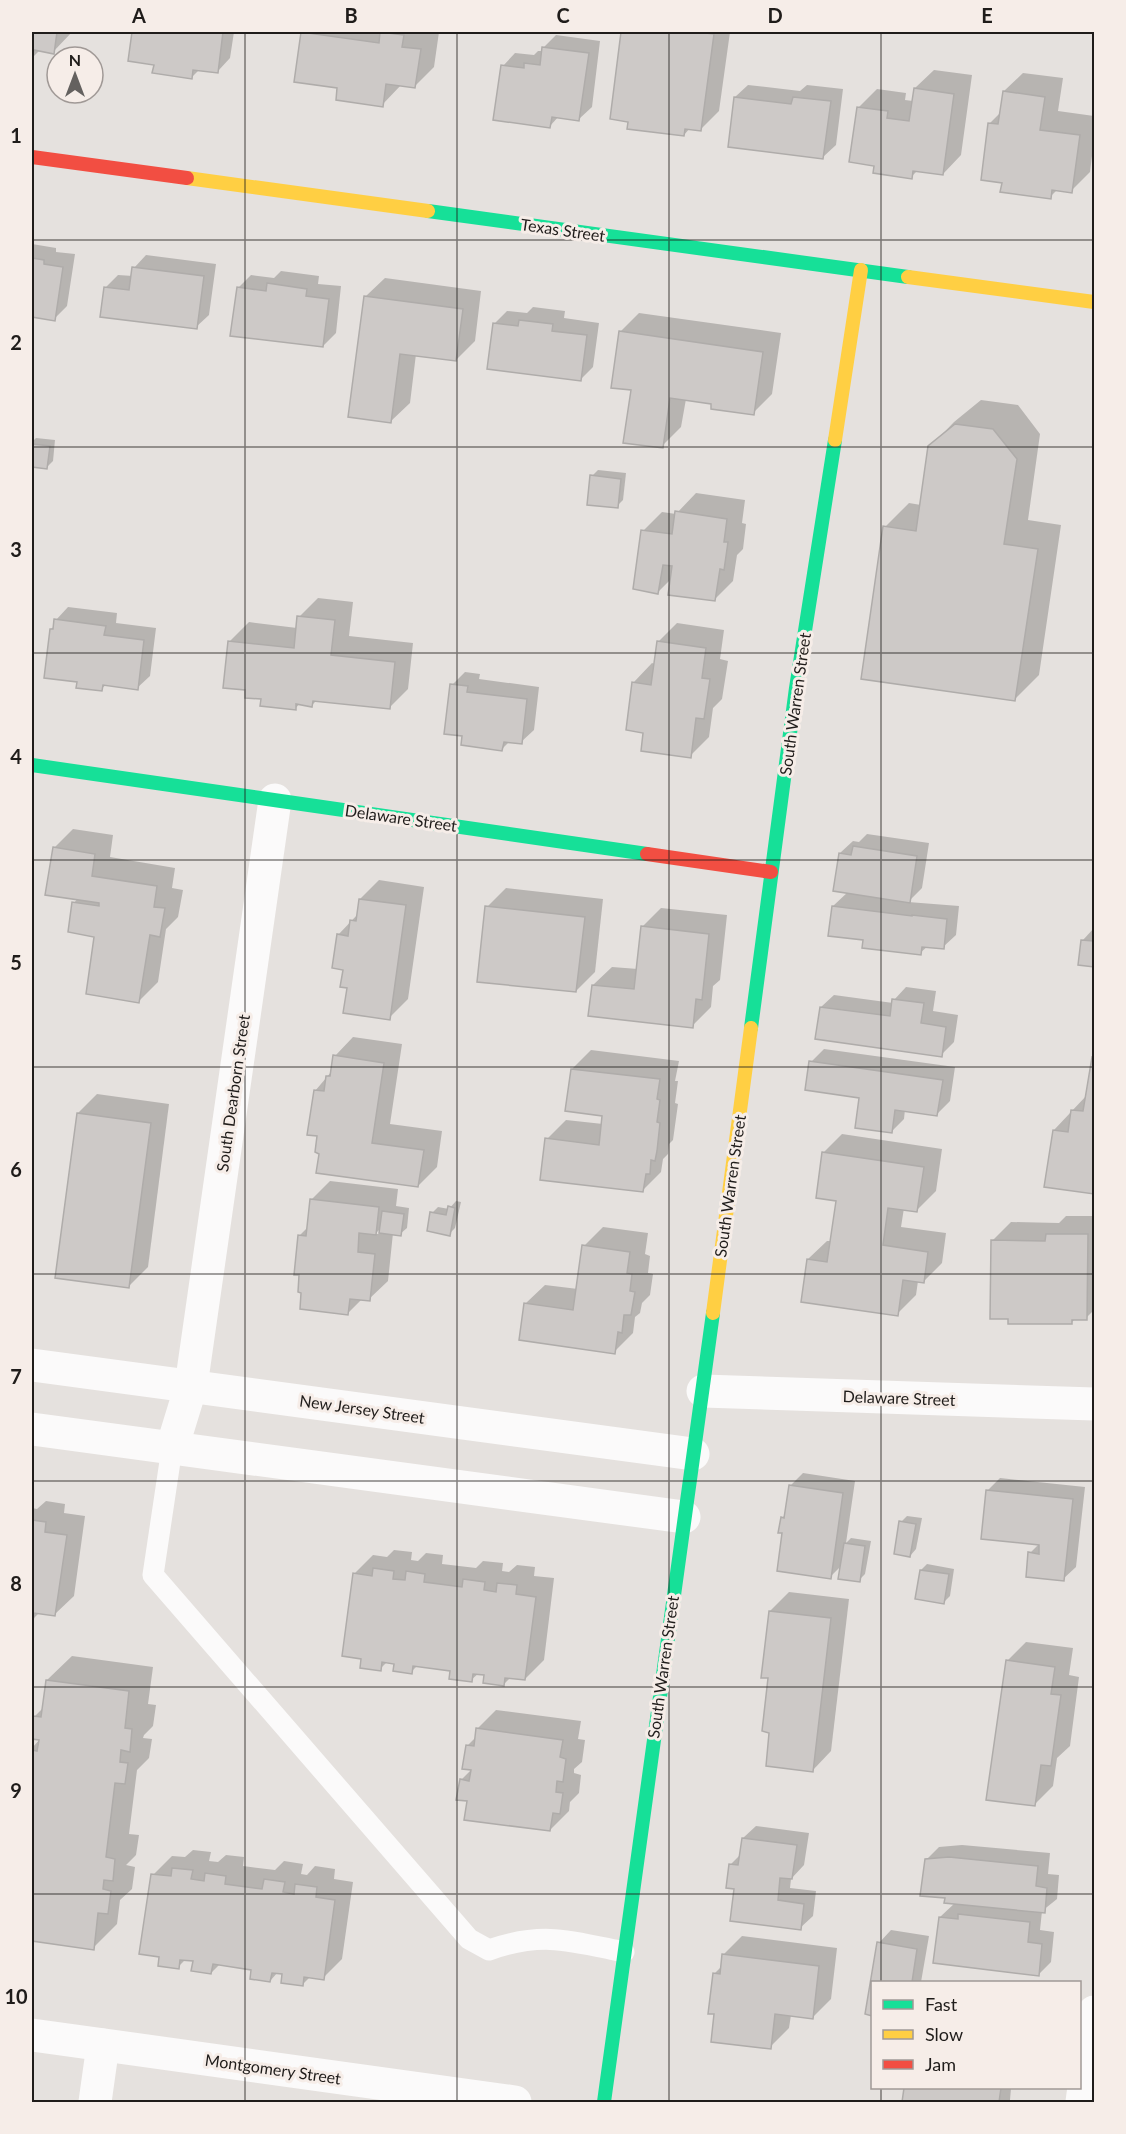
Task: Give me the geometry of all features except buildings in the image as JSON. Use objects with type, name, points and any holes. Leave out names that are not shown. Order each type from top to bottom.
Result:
[{"type":"street","name":"Texas Street","points":[[32,158],[1095,302]]},
{"type":"street","name":"South Warren Street","points":[[604,2103],[703,1391],[796,688],[861,270]]},
{"type":"street","name":"Delaware Street","points":[[32,765],[771,872]]},
{"type":"street","name":"South Dearborn Street","points":[[172,1448],[191,1386],[275,800]]},
{"type":"street","name":"New Jersey Street","points":[[32,1365],[693,1454]]},
{"type":"street","name":"Delaware Street","points":[[703,1391],[1095,1404]]},
{"type":"street","points":[[32,1429],[684,1517]]},
{"type":"street","points":[[1082,2103],[1095,2012]]},
{"type":"street","name":"Montgomery Street","points":[[32,2035],[515,2103]]},
{"type":"street","points":[[95,2103],[103,2045]]},
{"type":"lane","points":[[172,1448],[153,1575],[469,1939],[489,1950],[510,1942],[537,1938],[567,1940],[624,1952]]},
{"type":"traffic: fast","points":[[428,211],[908,277]]},
{"type":"traffic: fast","points":[[751,1028],[796,688],[835,440]]},
{"type":"traffic: fast","points":[[32,765],[647,854]]},
{"type":"traffic: fast","points":[[604,2102],[713,1313]]},
{"type":"traffic: slow","points":[[187,178],[428,211]]},
{"type":"traffic: slow","points":[[835,440],[861,270]]},
{"type":"traffic: slow","points":[[908,277],[1094,302]]},
{"type":"traffic: slow","points":[[713,1313],[751,1028]]},
{"type":"traffic: jam","points":[[32,157],[187,178]]},
{"type":"traffic: jam","points":[[647,854],[771,872]]}]
